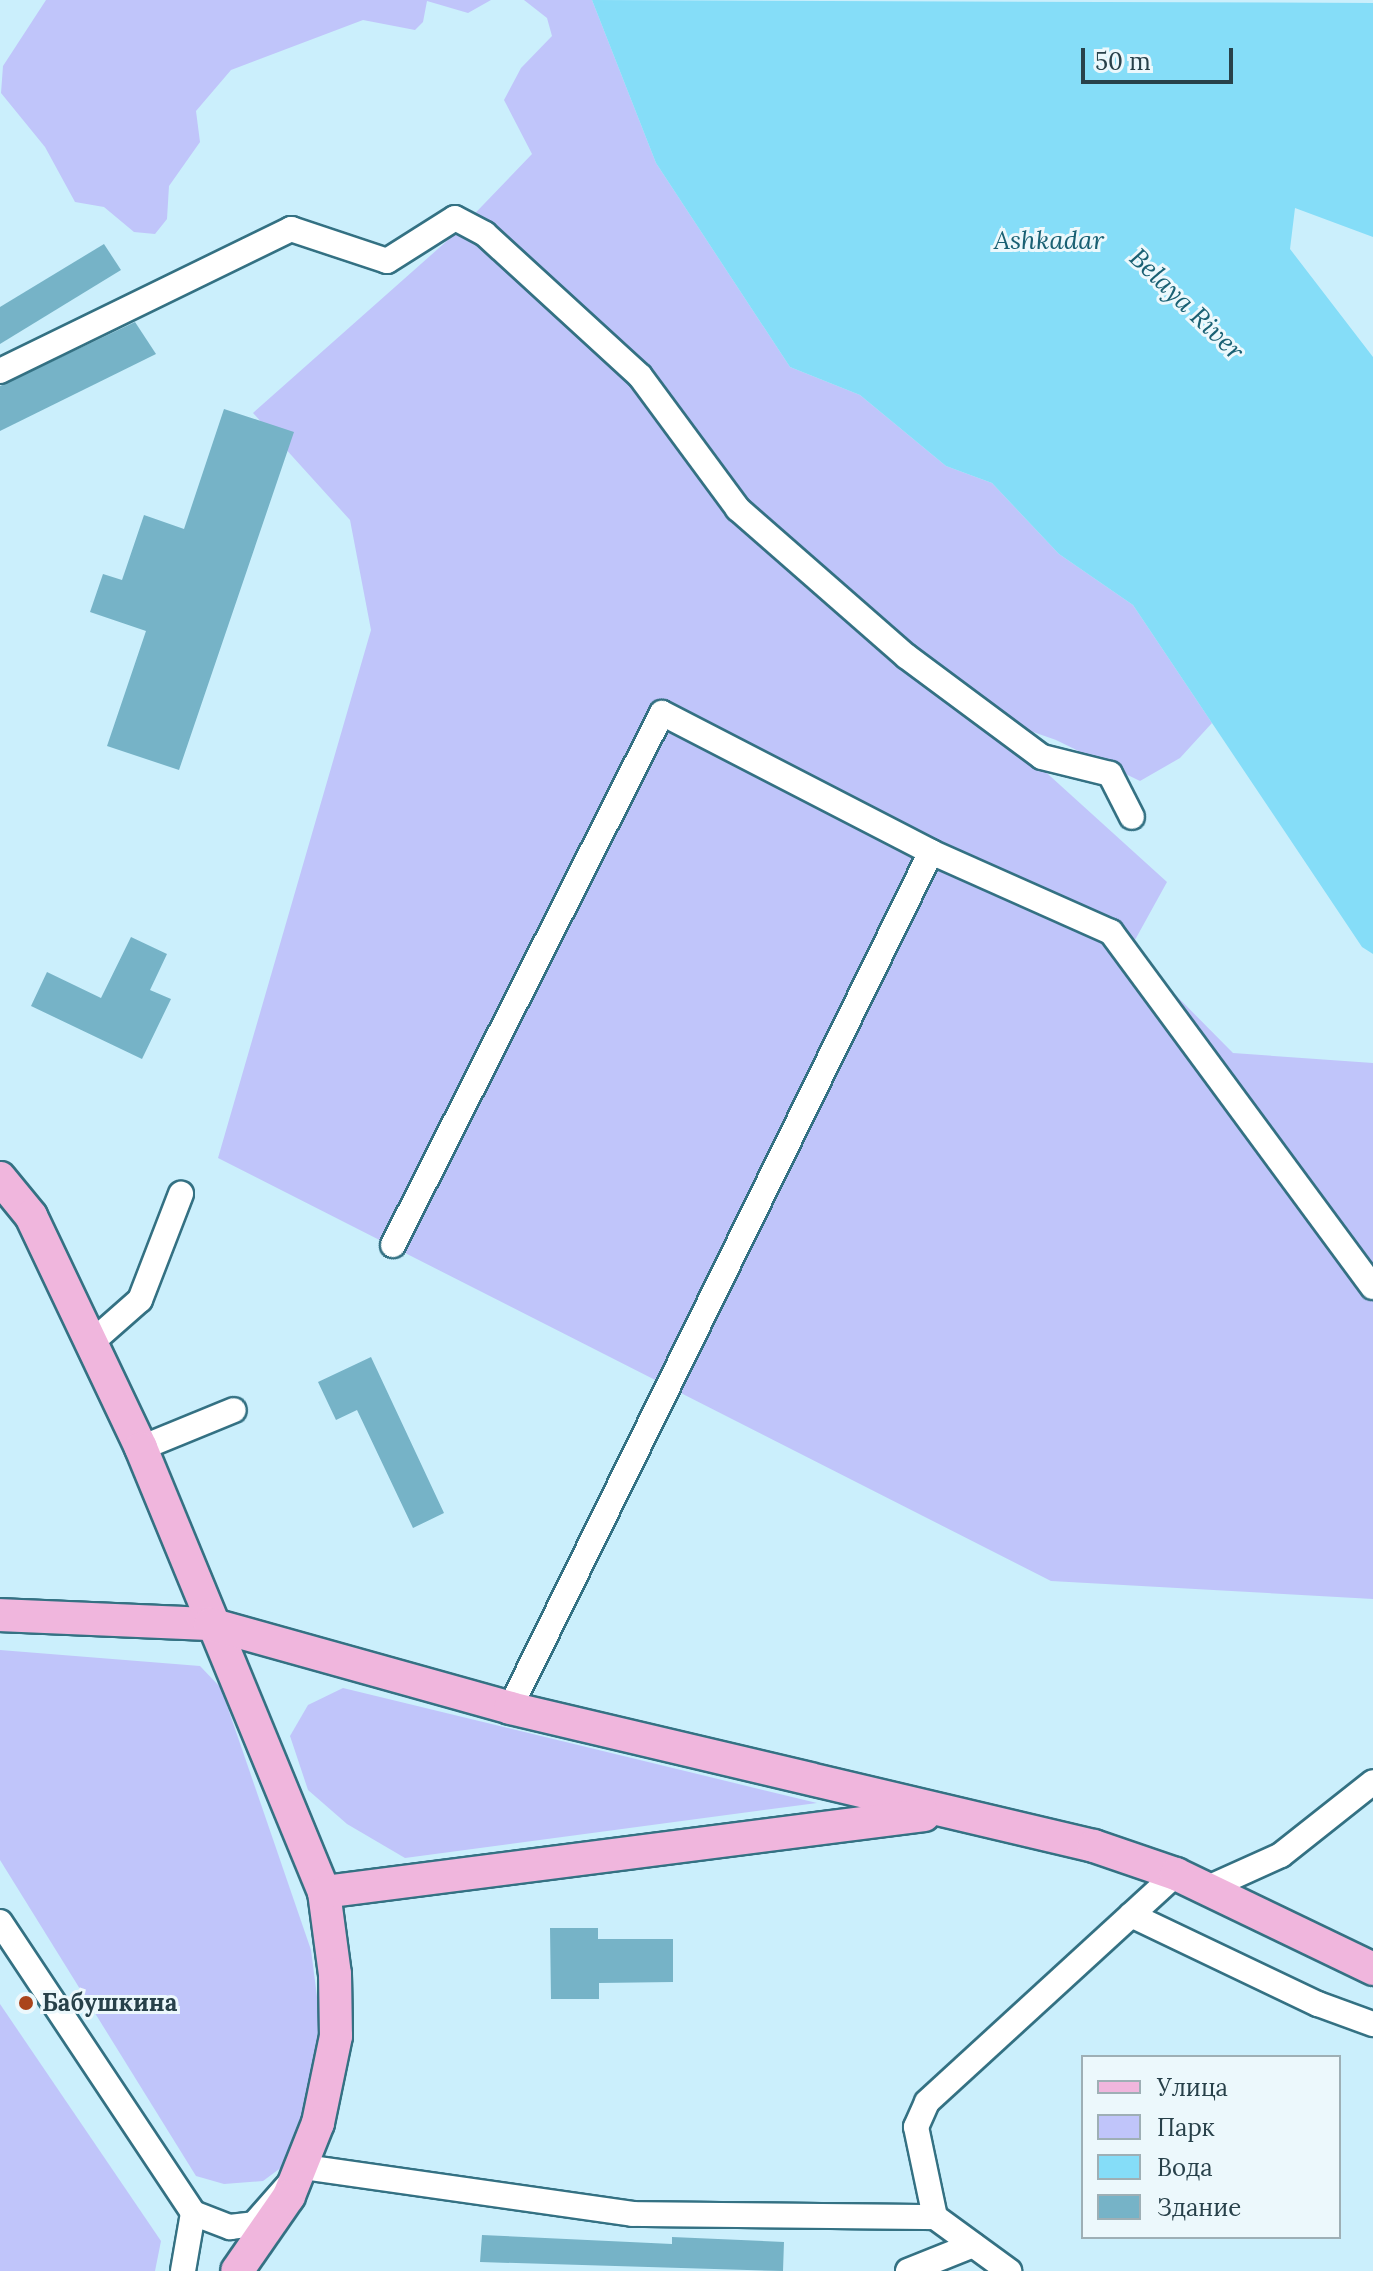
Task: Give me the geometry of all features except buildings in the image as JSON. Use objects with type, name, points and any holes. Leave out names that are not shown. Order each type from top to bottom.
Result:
[{"type":"main road","points":[[0,1178],[31,1216],[141,1448],[210,1624],[324,1892],[335,1974],[336,2036],[304,2167],[237,2271]]},
{"type":"main road","points":[[0,1615],[210,1624],[510,1708],[942,1813],[1094,1846],[1208,1888],[1373,1969]]},
{"type":"main road","points":[[324,1892],[942,1813]]},
{"type":"street","points":[[0,371],[291,229],[387,261],[455,218],[485,234],[640,376],[738,509],[906,656],[1042,757],[1110,774],[1132,817]]},
{"type":"street","points":[[393,1245],[662,713],[931,852],[1111,932],[1373,1287]]},
{"type":"street","points":[[510,1708],[931,852]]},
{"type":"street","points":[[91,1343],[140,1300],[181,1194]]},
{"type":"street","points":[[141,1448],[234,1410]]},
{"type":"street","points":[[1208,1888],[1281,1855],[1373,1782]]},
{"type":"street","points":[[935,2217],[916,2127],[927,2102],[1176,1874]]},
{"type":"street","points":[[1131,1915],[1318,2004],[1373,2024]]},
{"type":"street","points":[[0,1922],[193,2213],[230,2227],[254,2224],[304,2167],[633,2214],[935,2217],[1009,2271]]},
{"type":"street","points":[[183,2271],[193,2213]]},
{"type":"street","points":[[908,2271],[973,2245]]},
{"type":"green space","points":[[46,0],[491,0],[468,13],[427,1],[423,22],[415,30],[363,20],[231,70],[196,111],[200,142],[169,186],[167,219],[155,234],[134,232],[104,207],[75,202],[45,147],[1,93],[3,66]]},
{"type":"green space","points":[[524,0],[592,0],[656,163],[790,367],[860,395],[946,466],[992,483],[1059,554],[1133,605],[1212,723],[1180,758],[1140,781],[1056,740],[1013,725],[996,727],[1167,882],[1130,949],[1233,1053],[1373,1063],[1373,1599],[1051,1581],[218,1158],[371,630],[350,520],[253,413],[457,232],[532,154],[504,100],[521,68],[552,36],[547,18]]},
{"type":"green space","points":[[0,1650],[200,1666],[221,1688],[311,1950],[320,2020],[305,2111],[286,2164],[263,2181],[224,2184],[196,2176],[0,1860]]},
{"type":"green space","points":[[343,1688],[817,1803],[405,1858],[347,1824],[308,1790],[290,1736],[308,1705]]},
{"type":"green space","points":[[0,2004],[161,2241],[155,2271],[0,2271]]},
{"type":"water","name":"Ashkadar","points":[[592,0],[1373,3],[1373,237],[1295,208],[1290,249],[1373,357],[1373,954],[1362,947],[1133,605],[1059,554],[992,483],[946,466],[860,395],[790,367],[656,163]]},
{"type":"place","name":"Бабушкина","points":[[26,2003]]},
{"type":"water label","name":"Belaya River","points":[[1187,304]]}]
